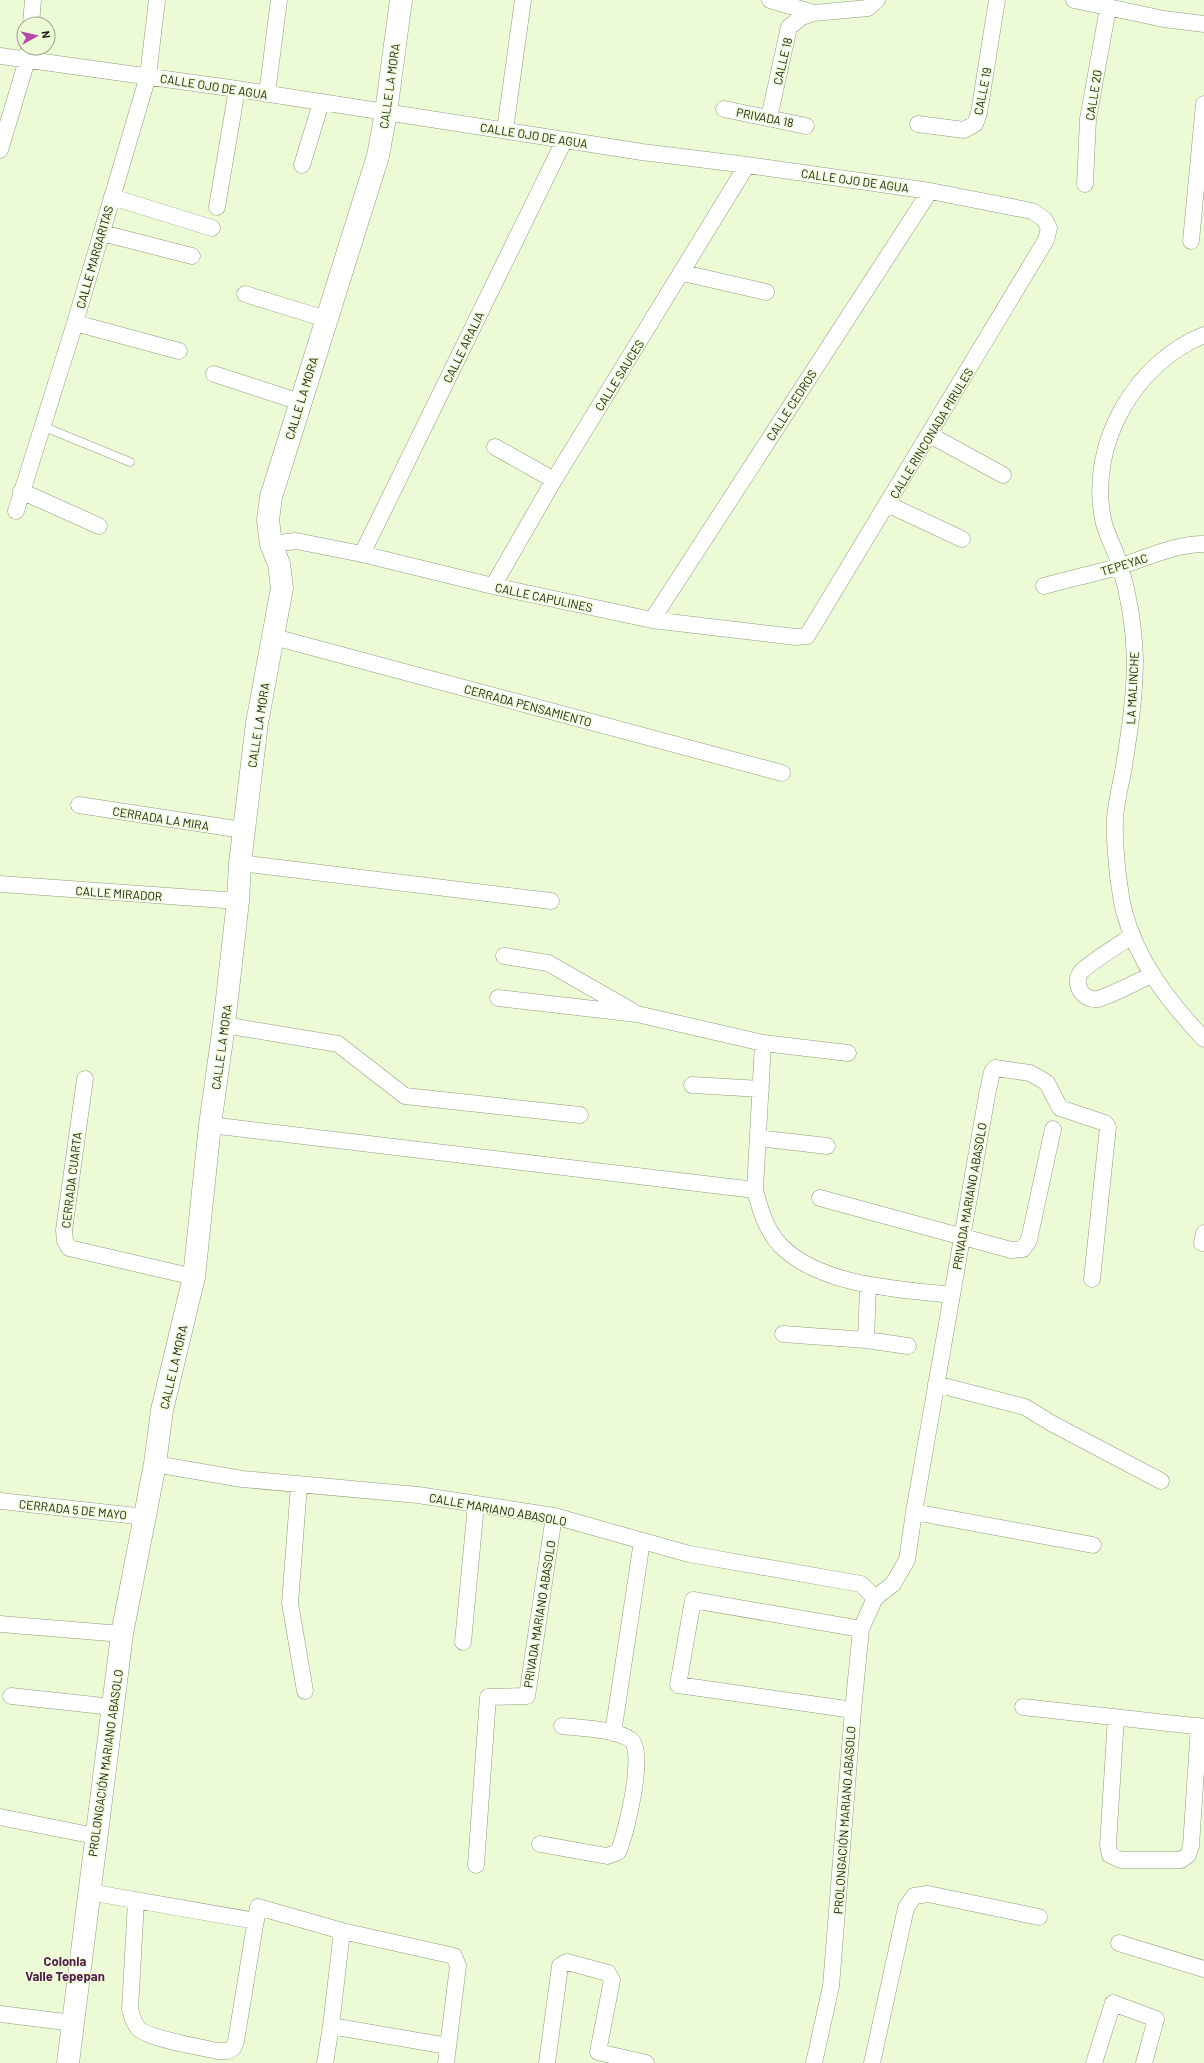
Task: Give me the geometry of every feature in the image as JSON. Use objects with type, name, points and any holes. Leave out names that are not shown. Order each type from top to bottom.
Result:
[{"type":"street","points":[[32,16],[33,0]]},
{"type":"street","name":"CALLE MARGARITAS","points":[[16,511],[21,491],[75,323],[148,76],[157,0]]},
{"type":"street","points":[[267,94],[279,0]]},
{"type":"street","name":"CALLE LA MORA","points":[[155,1464],[162,1410],[194,1278],[210,1125],[224,1025],[238,901],[240,863],[257,724],[282,588],[279,564],[271,544],[268,520],[271,497],[378,156],[386,112],[401,0]]},
{"type":"street","points":[[505,130],[523,0]]},
{"type":"street","points":[[770,0],[814,13]]},
{"type":"street","name":"CALLE 18","points":[[769,118],[789,27],[802,17],[814,13],[868,8],[878,0]]},
{"type":"street","name":"CALLE 19","points":[[918,124],[964,130],[975,124],[979,113],[997,0]]},
{"type":"street","points":[[1074,0],[1108,8],[1204,24]]},
{"type":"street","name":"CALLE 20","points":[[1085,184],[1088,119],[1108,8]]},
{"type":"street","name":"CALLE OJO DE AGUA","points":[[0,56],[16,55]]},
{"type":"street","points":[[0,150],[27,56]]},
{"type":"street","name":"CALLE OJO DE AGUA","points":[[39,56],[148,76],[564,140],[930,191],[1032,211],[1044,219],[1048,228],[1046,240]]},
{"type":"street","points":[[217,207],[237,89]]},
{"type":"street","points":[[302,165],[321,103]]},
{"type":"street","points":[[1191,240],[1204,104]]},
{"type":"street","name":"PRIVADA 18","points":[[724,109],[806,126]]},
{"type":"street","name":"CALLE ARALIA","points":[[362,554],[564,140]]},
{"type":"street","name":"CALLE SAUCES","points":[[493,586],[554,480],[683,273],[747,165]]},
{"type":"street","name":"CALLE CEDROS","points":[[652,620],[930,191]]},
{"type":"street","points":[[112,197],[212,228]]},
{"type":"street","points":[[102,233],[192,256]]},
{"type":"street","name":"CALLE RINCONADA PIRULES","points":[[815,626],[1046,240]]},
{"type":"street","points":[[683,273],[766,292]]},
{"type":"street","points":[[245,294],[326,319]]},
{"type":"street","points":[[75,323],[179,350]]},
{"type":"street","name":"LA MALINCHE","points":[[1204,335],[1184,343],[1153,368],[1125,405],[1107,442],[1099,475],[1103,519],[1120,566],[1131,618],[1135,659],[1130,726],[1115,818],[1116,856],[1123,910],[1132,936],[1152,975],[1183,1017],[1204,1039]]},
{"type":"street","points":[[214,374],[300,402]]},
{"type":"street","points":[[930,435],[1002,475]]},
{"type":"street","points":[[495,447],[554,480]]},
{"type":"street","points":[[21,491],[99,526]]},
{"type":"street","points":[[887,504],[962,539]]},
{"type":"street","name":"CALLE CAPULINES","points":[[271,544],[296,541],[362,554],[493,586],[652,620],[796,637],[807,636],[815,626]]},
{"type":"street","name":"TEPEYAC","points":[[1044,586],[1120,566],[1166,551],[1194,544],[1204,544]]},
{"type":"street","name":"CERRADA PENSAMIENTO","points":[[274,637],[782,773]]},
{"type":"street","name":"CERRADA LA MIRA","points":[[79,805],[244,830]]},
{"type":"street","points":[[240,863],[551,901]]},
{"type":"street","name":"CALLE MIRADOR","points":[[0,884],[238,901]]},
{"type":"street","points":[[1132,936],[1082,972],[1078,982],[1078,988],[1086,996],[1098,999],[1152,975]]},
{"type":"street","points":[[504,956],[548,962],[637,1014]]},
{"type":"street","points":[[498,998],[637,1014],[763,1043],[848,1053]]},
{"type":"street","points":[[224,1025],[338,1044],[405,1096],[580,1115]]},
{"type":"street","points":[[763,1043],[755,1190],[761,1215],[780,1244],[809,1267],[868,1285],[952,1294]]},
{"type":"street","name":"PRIVADA MARIANO ABASOLO","points":[[875,1598],[893,1584],[908,1560],[914,1512],[936,1384],[992,1072],[995,1068],[1030,1073],[1047,1083],[1060,1108],[1104,1123],[1108,1127],[1092,1279]]},
{"type":"street","name":"CERRADA CUARTA","points":[[85,1078],[64,1230],[65,1241],[69,1248],[194,1278]]},
{"type":"street","points":[[692,1085],[761,1089]]},
{"type":"street","points":[[210,1125],[755,1190]]},
{"type":"street","points":[[820,1198],[962,1238],[1011,1250],[1023,1249],[1029,1240],[1053,1129]]},
{"type":"street","points":[[758,1138],[827,1146]]},
{"type":"street","points":[[866,1340],[868,1285]]},
{"type":"street","points":[[783,1334],[866,1340],[908,1346]]},
{"type":"street","points":[[936,1384],[1025,1407],[1051,1423],[1162,1481]]},
{"type":"street","name":"CALLE MARIANO ABASOLO","points":[[155,1464],[242,1478],[299,1485],[418,1495],[554,1516],[689,1554],[861,1584],[875,1598]]},
{"type":"street","name":"PROLONGACIÓN MARIANO ABASOLO","points":[[68,2063],[95,1836],[122,1634],[146,1517],[155,1464]]},
{"type":"street","points":[[299,1485],[290,1603],[305,1691]]},
{"type":"street","name":"CERRADA 5 DE MAYO","points":[[0,1501],[146,1517]]},
{"type":"street","points":[[462,1642],[476,1505]]},
{"type":"street","points":[[914,1512],[1093,1545]]},
{"type":"street","name":"PRIVADA MARIANO ABASOLO","points":[[476,1865],[488,1697],[527,1696],[554,1516]]},
{"type":"street","points":[[613,1733],[642,1541]]},
{"type":"street","name":"PROLONGACIÓN MARIANO ABASOLO","points":[[814,2063],[831,1986],[852,1710],[861,1629],[875,1598]]},
{"type":"street","points":[[852,1710],[678,1685],[693,1600],[861,1629]]},
{"type":"street","points":[[0,1624],[122,1634]]},
{"type":"street","points":[[11,1696],[113,1707]]},
{"type":"street","points":[[1023,1707],[1116,1717],[1202,1727],[1191,1846],[1188,1855],[1181,1860],[1121,1860],[1110,1855],[1108,1845],[1116,1717]]},
{"type":"street","points":[[540,1844],[607,1856],[618,1852],[624,1840],[637,1764],[636,1746],[631,1740],[613,1733],[562,1726]]},
{"type":"street","points":[[0,1816],[95,1836]]},
{"type":"street","points":[[89,1892],[256,1921]]},
{"type":"street","points":[[872,2063],[906,1908],[914,1896],[928,1894],[1039,1917]]},
{"type":"street","points":[[136,1901],[130,2009],[133,2020],[139,2029],[149,2034],[217,2051],[227,2051],[233,2048],[236,2041],[258,1906],[342,1931],[454,1956],[458,1966],[446,2063]]},
{"type":"street","points":[[325,2063],[331,2026],[342,1931]]},
{"type":"street","points":[[1119,1943],[1204,1969]]},
{"type":"street","points":[[546,2063],[560,1966],[567,1962],[608,1973],[612,1980],[595,2057],[646,2063]]},
{"type":"street","points":[[1094,2063],[1113,2003],[1156,2019],[1144,2063]]},
{"type":"street","points":[[0,2014],[73,2023]]},
{"type":"street","points":[[331,2026],[448,2046]]},
{"type":"lane","points":[[42,426],[130,462]]},
{"type":"district","name":"Colonia Valle Tepepan","points":[[65,1968]]}]
